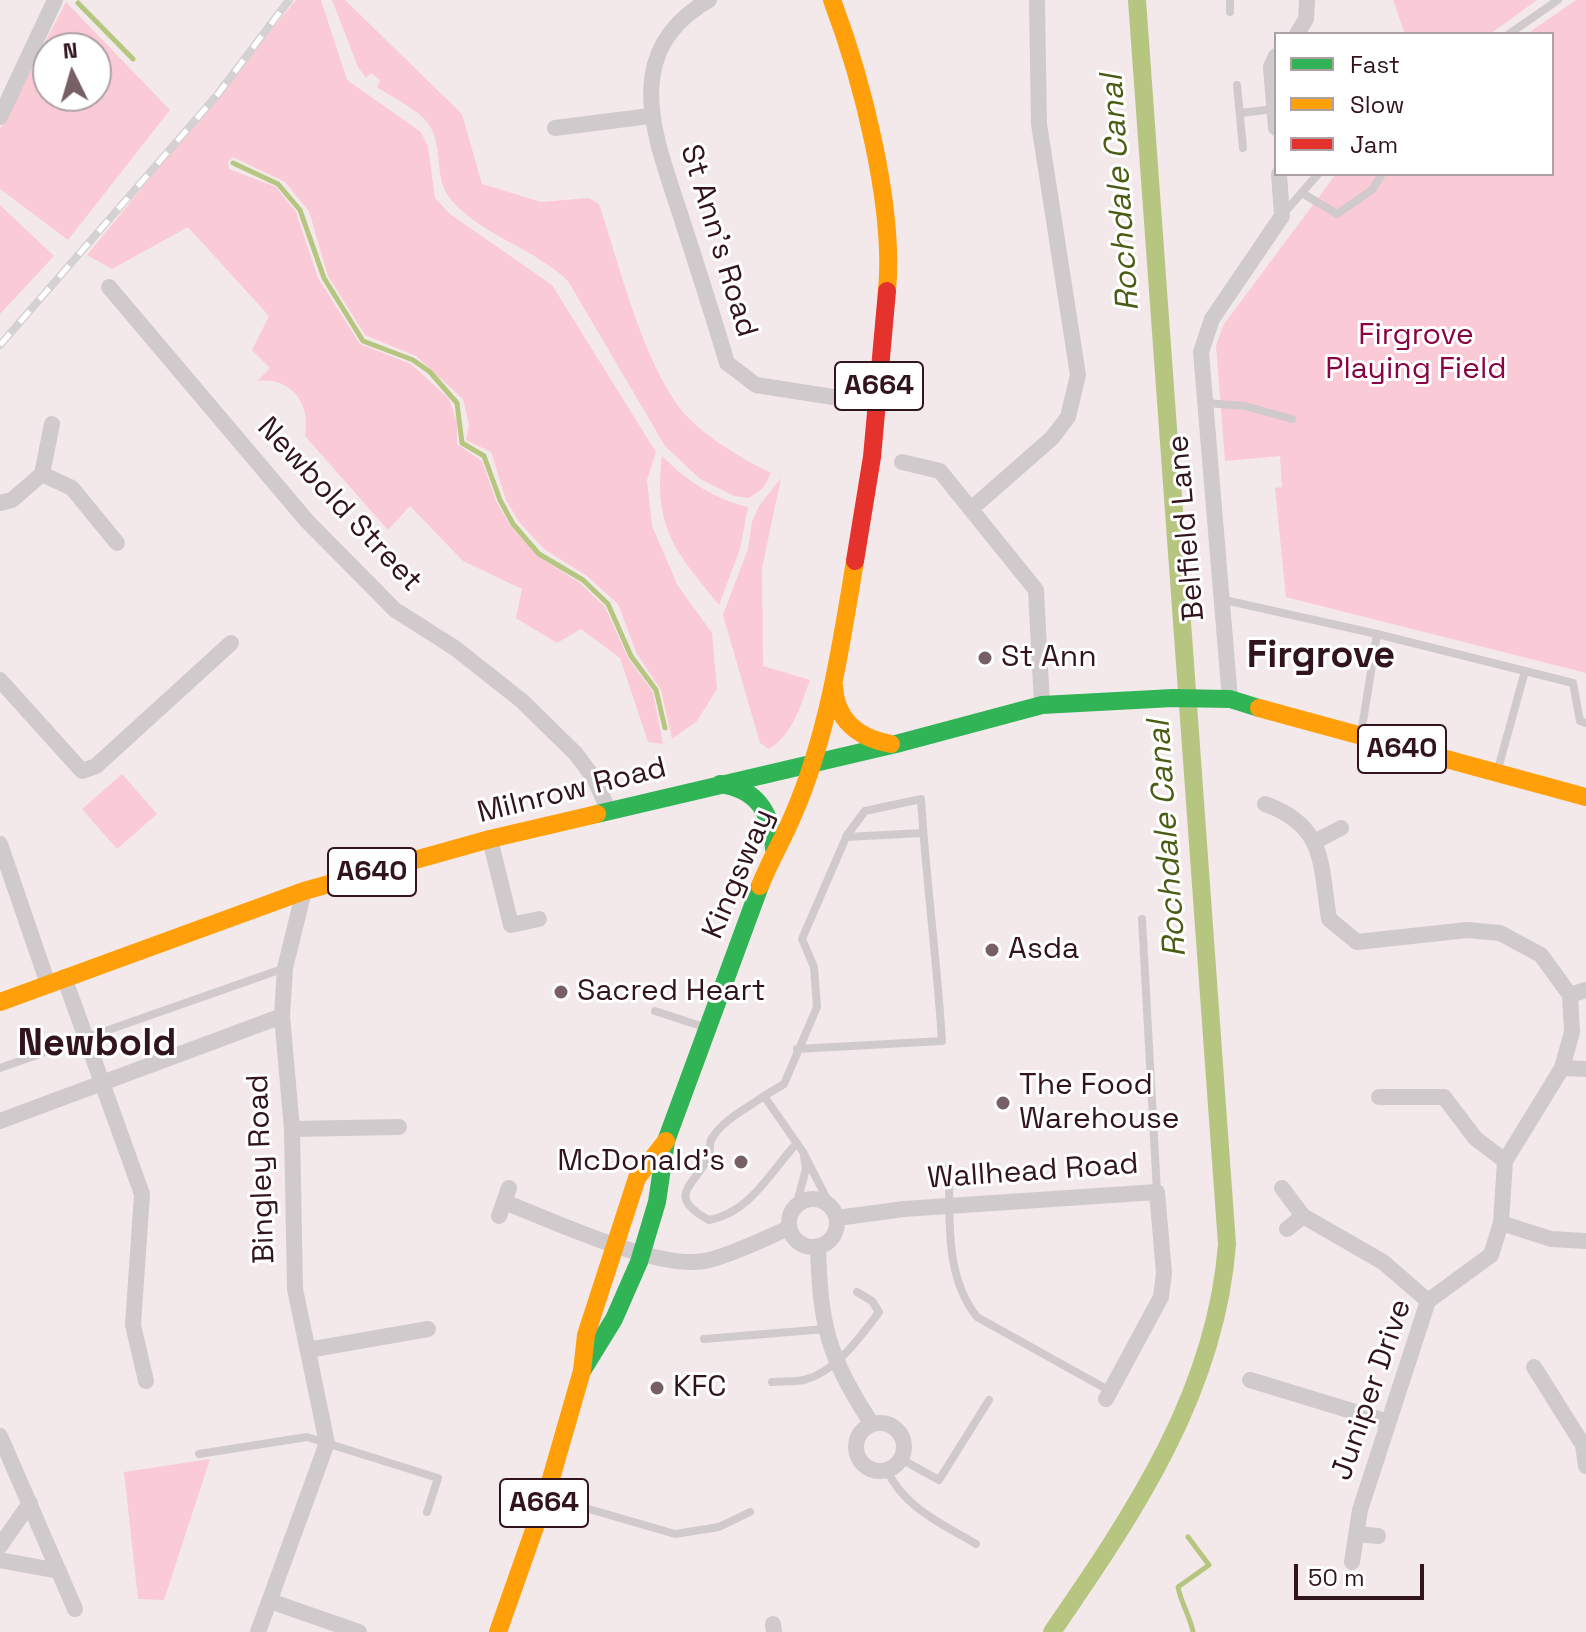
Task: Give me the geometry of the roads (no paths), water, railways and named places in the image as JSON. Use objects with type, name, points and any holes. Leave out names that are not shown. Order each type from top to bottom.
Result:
[{"type":"main road","name":"A664","points":[[809,763],[834,685],[878,404],[889,270],[879,179],[852,52],[832,0]]},
{"type":"main road","name":"A664","points":[[834,685],[837,707],[848,726],[866,738],[896,744]]},
{"type":"main road","name":"Milnrow Road","points":[[0,1002],[304,891],[608,809],[896,744],[1042,705],[1224,698]]},
{"type":"main road","name":"A640","points":[[1224,698],[1360,738],[1586,797]]},
{"type":"main road","name":"Kingsway","points":[[582,1371],[606,1338],[640,1252],[662,1190],[666,1141],[774,849],[794,814],[809,763]]},
{"type":"main road","points":[[718,784],[741,787],[760,800],[770,818],[774,849]]},
{"type":"main road","name":"Kingsway","points":[[498,1632],[546,1496],[582,1371],[586,1335],[637,1178],[666,1141]]},
{"type":"street","points":[[0,117],[55,0]]},
{"type":"street","name":"St Ann's Road","points":[[709,0],[684,14],[664,41],[654,70],[650,116],[727,363],[756,385],[878,404]]},
{"type":"street","points":[[971,509],[1052,438],[1068,417],[1078,375],[1039,124],[1037,0]]},
{"type":"street","points":[[1298,32],[1306,19],[1307,0]]},
{"type":"street","points":[[1274,60],[1271,67],[1274,98]]},
{"type":"street","points":[[555,128],[650,116]]},
{"type":"street","points":[[1279,176],[1282,216]]},
{"type":"street","name":"Belfield Lane","points":[[1224,698],[1220,599],[1201,352],[1212,319],[1282,216]]},
{"type":"street","name":"Newbold Street","points":[[109,287],[307,521],[395,610],[455,648],[522,701],[576,754],[594,778],[608,809]]},
{"type":"street","points":[[0,503],[12,500],[42,474],[52,424]]},
{"type":"street","points":[[902,462],[940,471],[1036,590],[1042,705]]},
{"type":"street","points":[[42,474],[72,488],[117,543]]},
{"type":"street","points":[[0,680],[82,771],[96,766],[231,643]]},
{"type":"street","points":[[1265,804],[1291,813],[1316,841],[1341,828]]},
{"type":"street","points":[[490,839],[511,925],[539,919]]},
{"type":"street","name":"Juniper Drive","points":[[1316,841],[1329,919],[1357,942],[1467,930],[1500,933],[1541,955],[1578,992],[1562,1068],[1505,1161],[1501,1223],[1491,1255],[1428,1301],[1360,1510],[1352,1562]]},
{"type":"street","points":[[0,844],[56,981],[84,1036],[142,1194],[133,1325],[146,1381]]},
{"type":"street","name":"Bingley Road","points":[[304,891],[285,968],[282,1016],[292,1129],[295,1289],[327,1443]]},
{"type":"street","points":[[0,1121],[282,1016]]},
{"type":"street","points":[[1562,1068],[1586,1069]]},
{"type":"street","points":[[1379,1097],[1444,1097],[1475,1138],[1505,1161]]},
{"type":"street","points":[[292,1129],[399,1127]]},
{"type":"street","points":[[1282,1188],[1303,1216],[1383,1262],[1428,1301]]},
{"type":"street","name":"Wallhead Road","points":[[833,1212],[1157,1192],[1164,1273],[1161,1297],[1108,1395]]},
{"type":"street","points":[[809,1199],[833,1212],[835,1233],[818,1246],[802,1245],[789,1228],[789,1219],[796,1206],[809,1199]]},
{"type":"street","points":[[504,1202],[615,1244],[678,1262],[708,1261],[789,1228]]},
{"type":"street","points":[[1287,1229],[1303,1216]]},
{"type":"street","points":[[1501,1223],[1551,1239],[1586,1241]]},
{"type":"street","points":[[818,1246],[819,1291],[826,1329],[842,1378],[872,1424],[896,1429],[904,1443],[901,1459],[887,1470],[866,1468],[856,1456],[860,1433],[872,1424]]},
{"type":"street","points":[[308,1350],[428,1329]]},
{"type":"street","points":[[1534,1367],[1584,1445],[1586,1466]]},
{"type":"street","points":[[1278,1388],[1284,1371]]},
{"type":"street","points":[[1250,1380],[1388,1422]]},
{"type":"street","points":[[0,1436],[75,1609]]},
{"type":"street","points":[[258,1632],[327,1443]]},
{"type":"street","points":[[0,1546],[30,1503]]},
{"type":"street","points":[[1357,1534],[1378,1536]]},
{"type":"street","points":[[0,1560],[59,1571]]},
{"type":"street","points":[[270,1601],[359,1632]]},
{"type":"lane","points":[[1230,0],[1230,12]]},
{"type":"lane","points":[[1512,32],[1558,0]]},
{"type":"lane","points":[[1237,85],[1243,148]]},
{"type":"lane","points":[[1240,113],[1274,109]]},
{"type":"lane","points":[[1282,216],[1316,176]]},
{"type":"lane","points":[[1302,193],[1337,214],[1372,190],[1381,176]]},
{"type":"lane","points":[[1205,403],[1245,406],[1292,419]]},
{"type":"lane","points":[[1220,599],[1573,683],[1580,721],[1586,723]]},
{"type":"lane","points":[[1360,738],[1377,634]]},
{"type":"lane","points":[[1497,773],[1525,671]]},
{"type":"lane","points":[[797,1049],[942,1041],[921,799],[865,811],[846,837],[802,939],[814,967],[817,1007],[797,1049],[784,1084],[727,1122],[710,1142],[709,1156],[686,1187],[685,1198],[690,1210],[709,1220],[729,1216],[749,1203],[773,1168],[797,1143]]},
{"type":"lane","points":[[846,837],[923,833]]},
{"type":"lane","points":[[1142,919],[1157,1192]]},
{"type":"lane","points":[[0,1068],[285,968]]},
{"type":"lane","points":[[655,1011],[708,1028]]},
{"type":"lane","points":[[764,1096],[803,1152],[833,1212]]},
{"type":"lane","points":[[796,1206],[806,1169],[803,1152]]},
{"type":"lane","points":[[949,1166],[956,1282],[964,1301],[977,1317],[1108,1395]]},
{"type":"lane","points":[[772,1382],[804,1380],[852,1346],[879,1312],[872,1301],[857,1292]]},
{"type":"lane","points":[[704,1339],[826,1329]]},
{"type":"lane","points":[[901,1459],[939,1480],[989,1400]]},
{"type":"lane","points":[[199,1454],[307,1437],[438,1478],[427,1512]]},
{"type":"lane","points":[[887,1470],[910,1504],[976,1544]]},
{"type":"lane","points":[[546,1496],[675,1534],[719,1527],[750,1512]]},
{"type":"waterway","name":"Rochdale Canal","points":[[1052,1632],[1141,1496],[1166,1449],[1207,1350],[1220,1298],[1227,1244],[1137,0]]},
{"type":"waterway","points":[[78,3],[133,59]]},
{"type":"waterway","points":[[233,163],[278,184],[300,210],[324,278],[363,341],[413,360],[430,372],[457,403],[462,443],[484,456],[500,500],[513,524],[539,554],[583,580],[608,604],[631,656],[656,690],[665,728]]},
{"type":"waterway","points":[[1188,1537],[1209,1565],[1178,1587],[1193,1632]]},
{"type":"railway","points":[[0,345],[218,94],[289,0]]},
{"type":"place","name":"St Ann","points":[[985,658]]},
{"type":"place","name":"Asda","points":[[992,950]]},
{"type":"place","name":"Sacred Heart","points":[[561,992]]},
{"type":"place","name":"The Food Warehouse","points":[[1003,1103]]},
{"type":"place","name":"McDonald's","points":[[741,1162]]},
{"type":"place","name":"KFC","points":[[657,1388]]},
{"type":"district","name":"Firgrove","points":[[1321,657]]},
{"type":"district","name":"Newbold","points":[[97,1045]]},
{"type":"park label","name":"Firgrove Playing Field","points":[[1416,353]]}]
